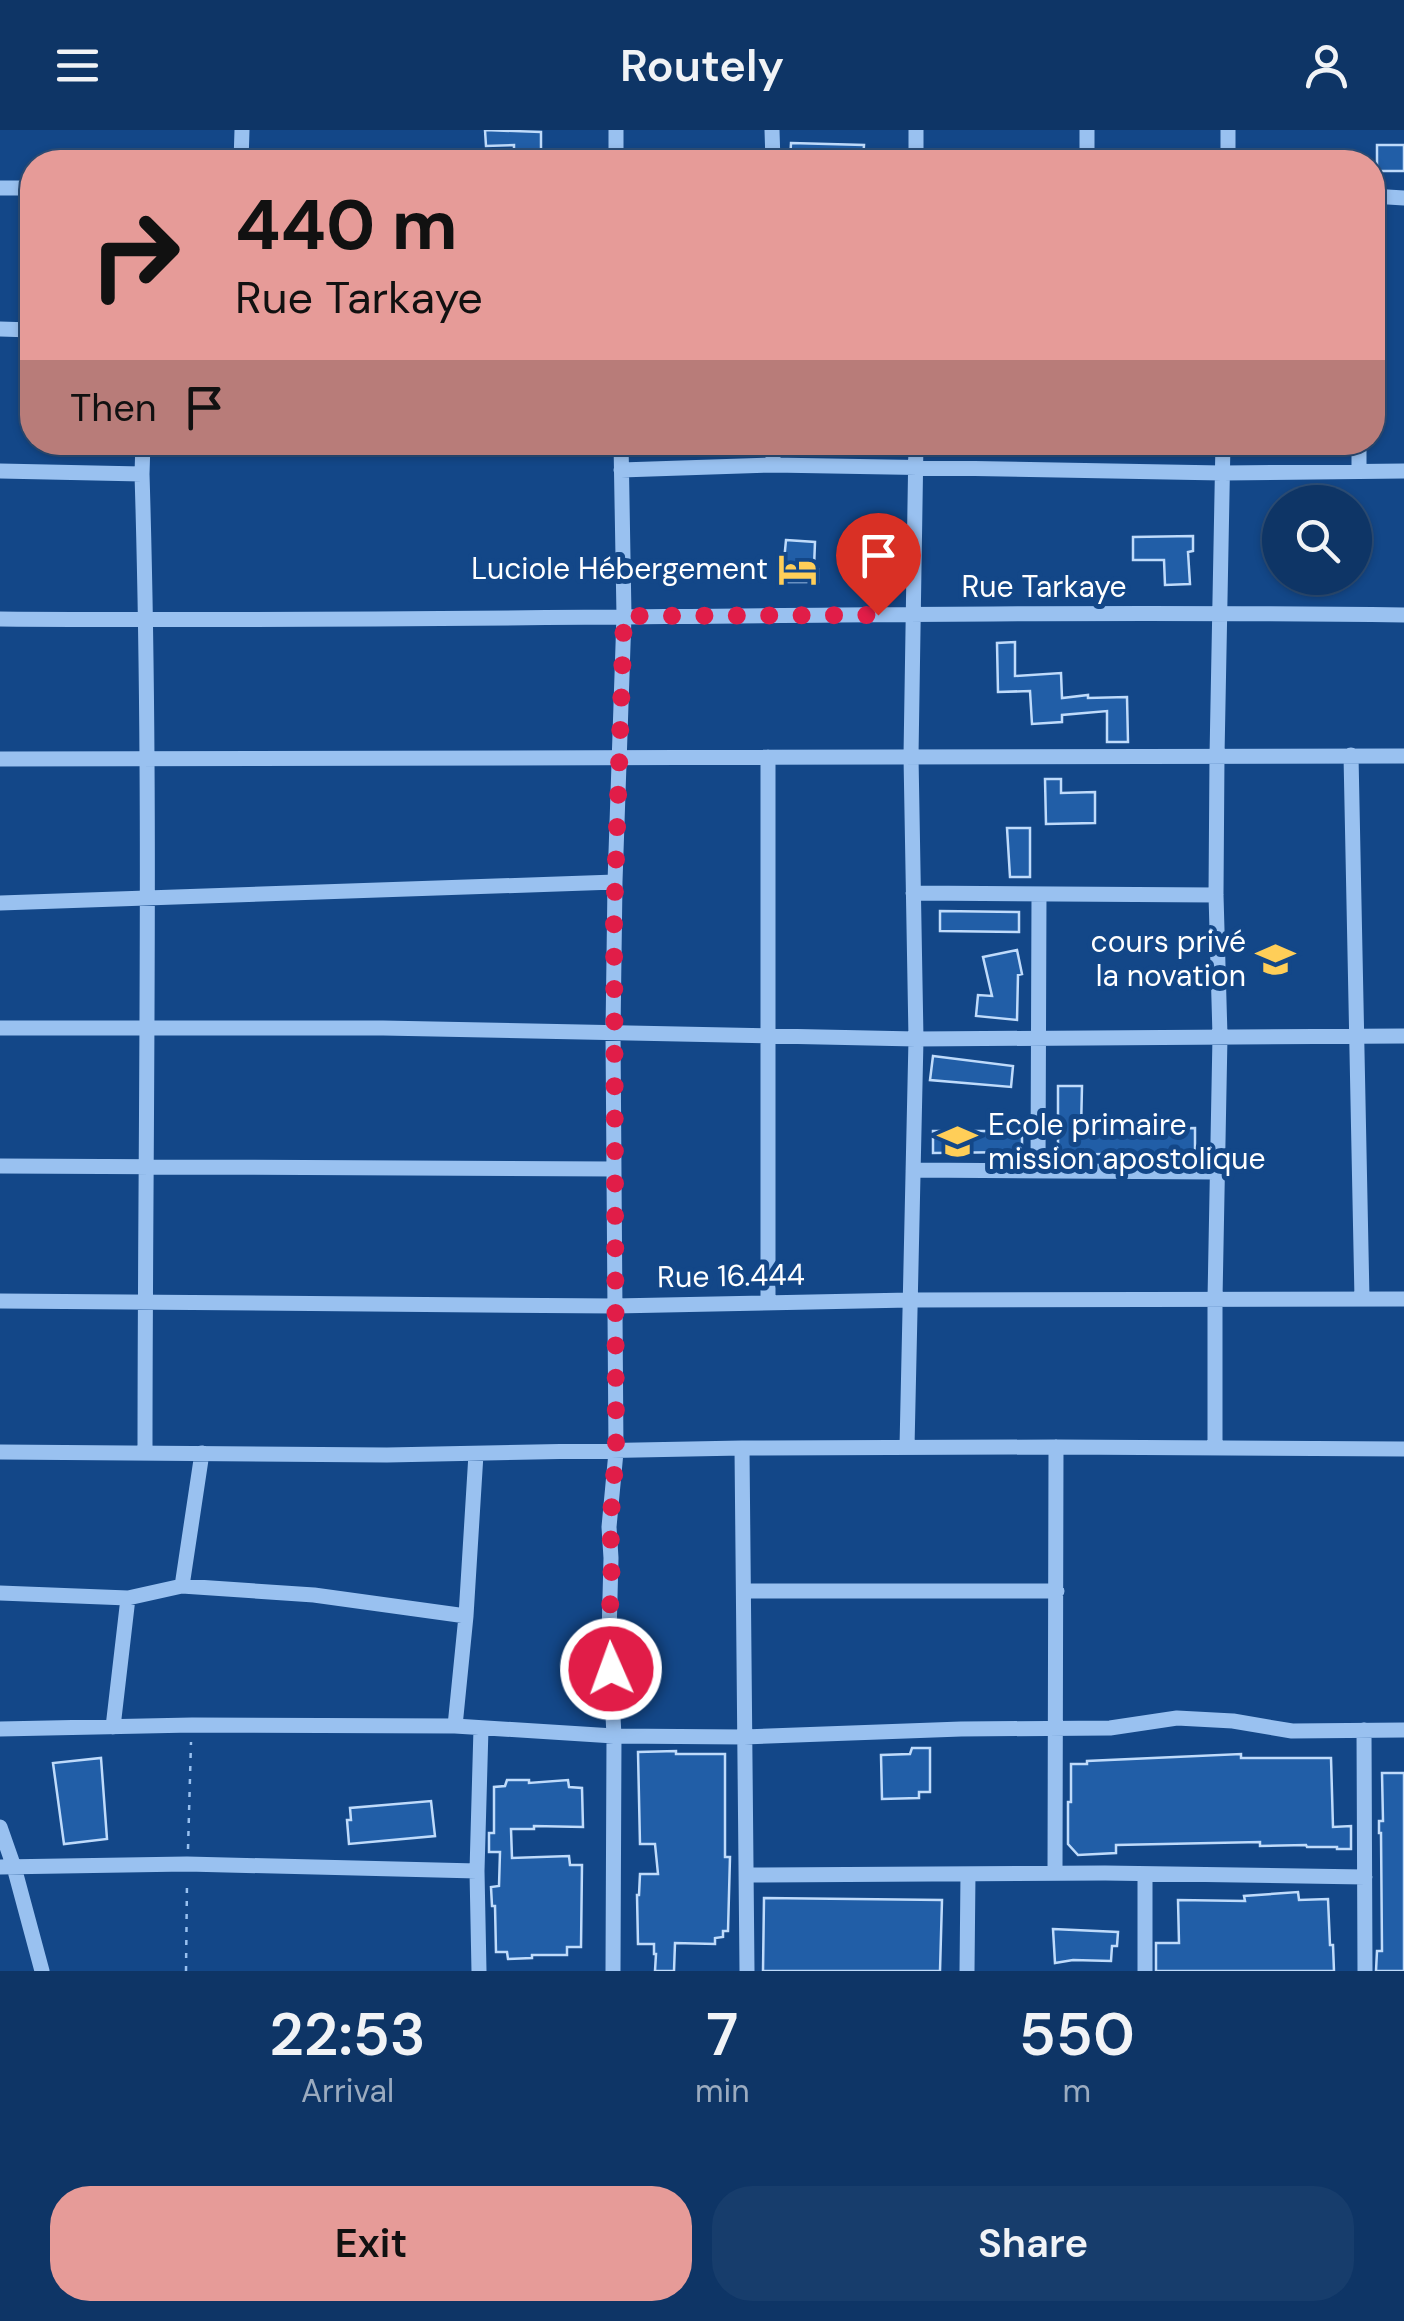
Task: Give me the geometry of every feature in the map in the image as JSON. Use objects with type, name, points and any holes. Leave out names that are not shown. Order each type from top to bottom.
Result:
[{"type":"street","points":[[143,455],[148,898],[145,1452]]},
{"type":"street","points":[[613,1971],[614,1736],[609,1636],[610,1527],[616,1452],[613,1032],[624,616],[621,455]]},
{"type":"street","points":[[773,455],[773,465]]},
{"type":"street","points":[[907,1447],[916,1038],[911,756],[916,455]]},
{"type":"street","points":[[1215,1448],[1220,1036],[1216,756],[1223,455]]},
{"type":"street","points":[[1359,455],[1359,471]]},
{"type":"street","points":[[622,470],[773,465],[1222,473],[1404,471]]},
{"type":"street","points":[[0,472],[142,474]]},
{"type":"street","name":"Rue Tarkaye","points":[[0,619],[1404,615]]},
{"type":"street","points":[[1351,755],[1362,1299]]},
{"type":"street","points":[[0,759],[1404,756]]},
{"type":"street","points":[[768,757],[768,1302]]},
{"type":"street","points":[[0,903],[615,882]]},
{"type":"street","points":[[914,894],[1216,895]]},
{"type":"street","points":[[1038,1171],[1039,894]]},
{"type":"street","points":[[0,1028],[383,1028],[916,1038],[1404,1036]]},
{"type":"street","points":[[0,1166],[614,1169]]},
{"type":"street","points":[[913,1170],[1218,1172]]},
{"type":"street","name":"Rue 16.444","points":[[0,1301],[615,1306],[910,1300],[1404,1299]]},
{"type":"street","points":[[0,1452],[476,1454],[907,1447],[1404,1449]]},
{"type":"street","points":[[1055,1874],[1056,1447]]},
{"type":"street","points":[[742,1448],[747,1971]]},
{"type":"street","points":[[182,1586],[202,1453]]},
{"type":"street","points":[[455,1726],[476,1454]]},
{"type":"street","points":[[0,1593],[128,1598],[182,1586],[314,1595],[466,1616]]},
{"type":"street","points":[[744,1591],[1057,1591]]},
{"type":"street","points":[[114,1727],[128,1598]]},
{"type":"street","points":[[0,1728],[455,1726],[614,1736],[744,1737],[960,1728],[1110,1728],[1178,1718],[1292,1730],[1404,1730]]},
{"type":"street","points":[[479,1971],[481,1728]]},
{"type":"street","points":[[1364,1730],[1365,1971]]},
{"type":"street","points":[[0,1827],[7,1867],[42,1971]]},
{"type":"street","points":[[7,1867],[187,1864],[477,1871]]},
{"type":"street","points":[[967,1971],[968,1874]]},
{"type":"street","points":[[1145,1874],[1145,1971]]},
{"type":"street","points":[[746,1875],[1364,1877]]},
{"type":"path","points":[[186,1971],[192,1726]]},
{"type":"building","points":[[485,130],[541,132],[541,150],[514,150],[514,145],[486,146]]},
{"type":"building","points":[[791,143],[864,145],[864,150],[791,150]]},
{"type":"building","points":[[1377,145],[1404,145],[1404,171],[1385,171],[1385,150],[1377,150]]},
{"type":"building","points":[[1193,536],[1193,551],[1188,552],[1190,584],[1165,585],[1164,560],[1133,560],[1133,537]]},
{"type":"building","points":[[786,540],[815,542],[818,582],[782,582]]},
{"type":"building","points":[[1015,642],[1015,676],[1061,673],[1062,698],[1127,697],[1128,742],[1107,742],[1107,711],[1062,715],[1062,722],[1032,724],[1030,691],[998,692],[997,643]]},
{"type":"building","points":[[1045,779],[1061,779],[1061,793],[1095,792],[1095,823],[1046,824]]},
{"type":"building","points":[[1007,828],[1030,828],[1030,877],[1010,877]]},
{"type":"building","points":[[940,911],[1019,912],[1019,932],[940,931]]},
{"type":"building","points":[[1017,950],[1022,974],[1018,975],[1017,1020],[976,1016],[978,995],[992,996],[983,957]]},
{"type":"building","points":[[933,1056],[1013,1066],[1011,1087],[930,1080]]},
{"type":"building","points":[[1058,1086],[1082,1086],[1081,1130],[1195,1128],[1195,1152],[1058,1155]]},
{"type":"building","points":[[933,1131],[1022,1131],[1022,1152],[933,1153]]},
{"type":"building","points":[[912,1748],[930,1748],[930,1792],[919,1792],[919,1798],[882,1799],[881,1755],[910,1754]]},
{"type":"building","points":[[638,1752],[725,1754],[725,1857],[730,1857],[728,1931],[715,1938],[715,1944],[675,1943],[674,1971],[655,1971],[654,1944],[638,1944],[640,1874],[658,1874],[655,1844],[640,1844]]},
{"type":"building","points":[[1241,1754],[1241,1758],[1331,1758],[1333,1827],[1351,1826],[1351,1849],[1260,1846],[1260,1842],[1116,1845],[1116,1853],[1078,1855],[1068,1844],[1071,1764]]},
{"type":"building","points":[[101,1758],[107,1839],[64,1844],[53,1763]]},
{"type":"building","points":[[1382,1773],[1404,1773],[1404,1971],[1376,1971],[1377,1951],[1382,1951]]},
{"type":"building","points":[[507,1780],[568,1780],[569,1787],[582,1788],[583,1827],[511,1829],[512,1858],[569,1856],[570,1865],[582,1865],[581,1947],[567,1947],[567,1955],[508,1959],[507,1952],[496,1952],[491,1887],[499,1886],[500,1852],[489,1852],[489,1833],[494,1833],[494,1787],[505,1786]]},
{"type":"building","points":[[431,1801],[435,1836],[349,1844],[350,1808]]},
{"type":"building","points":[[1298,1892],[1299,1900],[1328,1899],[1334,1971],[1156,1971],[1156,1943],[1179,1943],[1178,1900],[1245,1901],[1244,1896]]},
{"type":"building","points":[[764,1898],[942,1900],[940,1971],[763,1971]]},
{"type":"building","points":[[1053,1929],[1118,1932],[1111,1961],[1055,1963]]},
{"type":"place","name":"Luciole Hébergement","points":[[798,569]]},
{"type":"place","name":"cours privé la novation","points":[[1276,959]]},
{"type":"place","name":"Ecole primaire mission apostolique","points":[[958,1142]]},
{"type":"route","points":[[611,1669],[610,1527],[616,1452],[614,920],[624,616],[878,615]]}]
